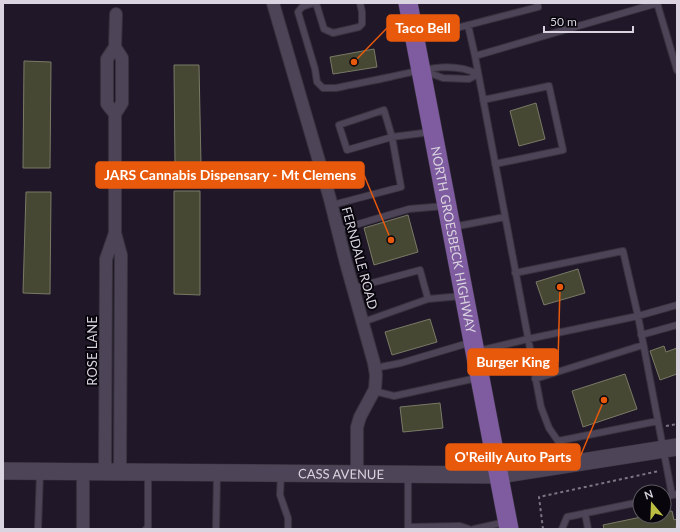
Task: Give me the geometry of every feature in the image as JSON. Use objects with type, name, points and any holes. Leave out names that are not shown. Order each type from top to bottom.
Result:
[{"type":"main road","name":"NORTH GROESBECK HIGHWAY","points":[[408,3],[508,525]]},
{"type":"main road","name":"CASS AVENUE","points":[[3,471],[499,475],[670,448]]},
{"type":"street","name":"FERNDALE ROAD","points":[[273,3],[332,205],[375,368],[376,375],[374,391],[360,417],[357,427],[357,474]]},
{"type":"street","name":"ROSE LANE","points":[[113,472],[106,259],[114,233],[115,114],[122,103],[122,58],[115,47],[116,14]]},
{"type":"street","points":[[83,471],[83,529]]},
{"type":"lane","points":[[360,3],[362,24],[359,27],[333,33],[324,29],[314,3],[302,6],[298,12],[318,82],[324,88],[336,88],[441,67],[468,69],[478,74]]},
{"type":"lane","points":[[415,39],[538,7],[537,3]]},
{"type":"lane","points":[[474,56],[658,3],[677,70]]},
{"type":"lane","points":[[468,25],[535,379],[541,407],[549,428],[558,441],[658,421]]},
{"type":"lane","points":[[420,70],[443,78],[469,79],[478,74]]},
{"type":"lane","points":[[483,100],[549,86],[563,150],[495,164]]},
{"type":"lane","points":[[332,205],[401,187],[392,137],[384,110],[339,125],[347,150],[392,137],[432,131]]},
{"type":"lane","points":[[338,230],[409,209],[446,206]]},
{"type":"lane","points":[[451,228],[505,217]]},
{"type":"lane","points":[[515,273],[623,251],[638,316],[658,421],[670,448],[668,469],[675,495]]},
{"type":"lane","points":[[353,288],[420,270],[428,299]]},
{"type":"lane","points":[[363,322],[428,299],[464,296]]},
{"type":"lane","points":[[375,368],[473,347],[528,339],[638,316],[677,305]]},
{"type":"lane","points":[[641,335],[677,325]]},
{"type":"lane","points":[[535,379],[643,345]]},
{"type":"lane","points":[[374,391],[394,396],[479,378]]},
{"type":"lane","points":[[38,529],[40,471]]},
{"type":"lane","points":[[216,529],[217,472]]},
{"type":"lane","points":[[146,529],[148,527],[148,473]]},
{"type":"lane","points":[[281,474],[280,495],[288,518],[288,529]]},
{"type":"lane","points":[[408,475],[408,527],[460,526],[469,529]]},
{"type":"lane","points":[[562,529],[567,517],[632,504]]},
{"type":"lane","points":[[585,513],[588,529]]},
{"type":"lane","points":[[474,529],[508,525]]},
{"type":"path","points":[[543,529],[539,497],[668,469]]},
{"type":"shaded area","points":[[3,3],[4,3],[3,113]]},
{"type":"building","points":[[374,49],[377,67],[333,74],[330,57]]},
{"type":"building","points":[[24,61],[51,62],[50,168],[23,168]]},
{"type":"building","points":[[174,65],[199,65],[201,165],[175,165]]},
{"type":"building","points":[[536,103],[545,139],[519,146],[510,111]]},
{"type":"building","points":[[174,191],[200,191],[200,295],[174,294]]},
{"type":"building","points":[[26,192],[51,192],[50,294],[23,293]]},
{"type":"building","points":[[408,215],[418,252],[374,265],[364,228]]},
{"type":"building","points":[[578,269],[585,293],[544,305],[536,282]]},
{"type":"building","points":[[430,319],[437,342],[392,355],[385,332]]},
{"type":"building","points":[[664,346],[666,352],[677,348],[677,374],[660,380],[650,351]]},
{"type":"building","points":[[625,374],[637,409],[583,427],[572,391]]},
{"type":"building","points":[[440,403],[443,428],[403,432],[400,407]]},
{"type":"building","points":[[672,511],[674,520],[677,519],[676,529],[604,529],[603,525],[632,519],[632,524],[672,524]]},
{"type":"place","name":"Taco Bell","points":[[354,62]]},
{"type":"place","name":"JARS Cannabis Dispensary - Mt Clemens","points":[[391,240]]},
{"type":"place","name":"Burger King","points":[[560,287]]},
{"type":"place","name":"O'Reilly Auto Parts","points":[[604,400]]}]
